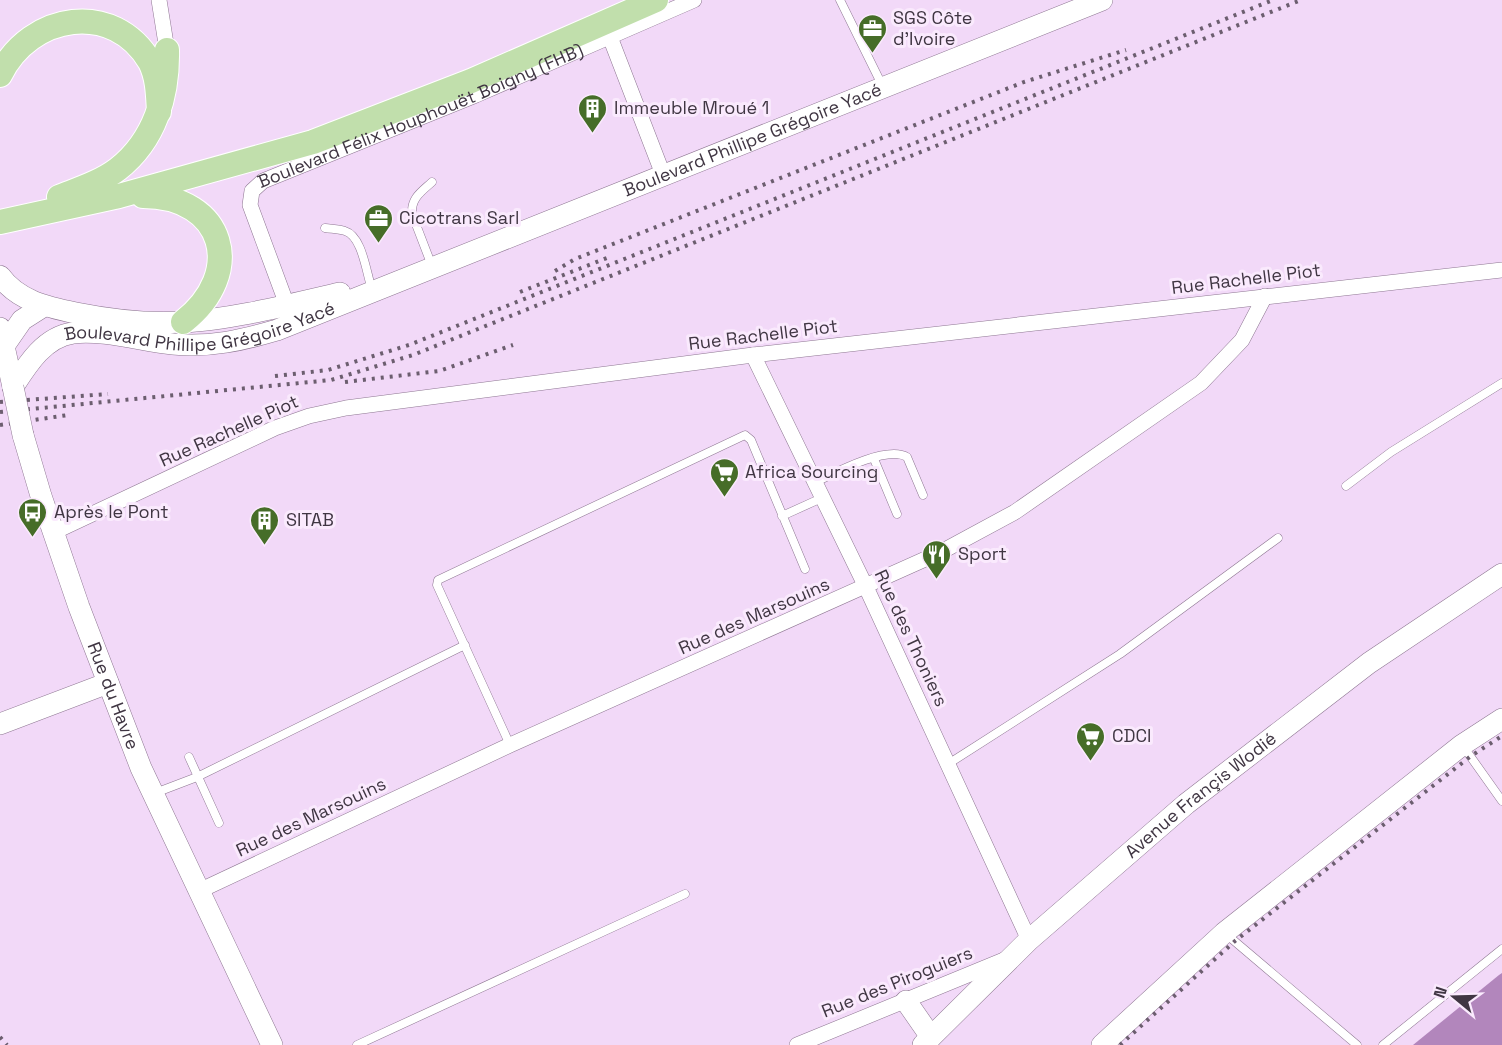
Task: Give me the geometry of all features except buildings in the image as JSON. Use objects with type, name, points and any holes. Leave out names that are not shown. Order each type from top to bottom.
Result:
[{"type":"main road","name":"Boulevard Félix Houphouët Boigny (FHB)","points":[[59,196],[196,163],[308,130],[464,71],[621,0]]},
{"type":"main road","name":"Boulevard Félix Houphouët Boigny (FHB)","points":[[119,196],[314,142],[481,77],[656,0]]},
{"type":"main road","points":[[0,75],[18,48],[45,27],[62,21],[96,22],[112,26],[128,35],[150,62],[157,81],[159,112]]},
{"type":"main road","points":[[3,216],[59,196],[117,170],[144,140],[159,112],[167,71],[166,50]]},
{"type":"main road","points":[[377,118],[414,119]]},
{"type":"main road","points":[[3,216],[119,196],[159,196],[177,201],[207,221],[217,238],[219,256],[216,282],[208,298],[183,322]]},
{"type":"street","points":[[159,0],[166,50]]},
{"type":"street","name":"Boulevard Félix Houphouët Boigny (FHB)","points":[[287,305],[250,205],[252,191],[263,181],[694,0]]},
{"type":"street","name":"Boulevard Phillipe Grégoire Yacé","points":[[14,387],[42,348],[73,333],[206,345],[241,340],[278,330],[1102,0]]},
{"type":"street","points":[[610,37],[664,177]]},
{"type":"street","name":"Rue Rachelle Piot","points":[[54,532],[198,462],[275,428],[309,416],[346,408],[753,355],[1008,328],[1265,296],[1502,270]]},
{"type":"street","name":"Boulevard Phillipe Grégoire Yacé","points":[[0,276],[8,287],[44,306],[128,322],[183,322],[287,305],[402,279]]},
{"type":"street","name":"Rue des Marsouins","points":[[201,890],[510,745],[866,587],[941,552],[1016,512],[1202,383],[1242,340],[1265,296]]},
{"type":"street","points":[[278,330],[285,318],[287,305]]},
{"type":"street","points":[[2,337],[22,320],[44,306]]},
{"type":"street","name":"Rue du Havre","points":[[2,337],[24,435],[54,532],[108,683],[154,794],[272,1045]]},
{"type":"street","name":"Rue des Thoniers","points":[[753,355],[824,497],[1029,940]]},
{"type":"street","name":"Avenue Françis Wodié","points":[[927,1041],[1029,940],[1186,804],[1369,663],[1502,574]]},
{"type":"street","points":[[0,724],[108,683]]},
{"type":"street","points":[[1102,1045],[1224,933],[1462,745],[1502,719]]},
{"type":"street","name":"Rue des Piroguiers","points":[[796,1045],[1013,957]]},
{"type":"street","points":[[906,1001],[927,1041]]},
{"type":"lane","points":[[840,0],[884,88]]},
{"type":"lane","points":[[432,182],[415,197],[411,207],[432,267]]},
{"type":"lane","points":[[325,228],[346,231],[351,235],[359,246],[371,286]]},
{"type":"lane","points":[[1346,486],[1391,452],[1502,383]]},
{"type":"lane","points":[[510,745],[437,585],[438,580],[745,435],[751,440],[805,568]]},
{"type":"lane","points":[[816,483],[838,471],[895,452],[907,457],[923,495]]},
{"type":"lane","points":[[874,459],[897,514]]},
{"type":"lane","points":[[782,516],[824,497]]},
{"type":"lane","points":[[948,764],[1120,654],[1278,538]]},
{"type":"lane","points":[[154,794],[197,777],[465,645]]},
{"type":"lane","points":[[1462,745],[1502,801]]},
{"type":"lane","points":[[189,757],[219,823]]},
{"type":"lane","points":[[357,1045],[685,894]]},
{"type":"lane","points":[[1224,933],[1357,1045]]},
{"type":"lane","points":[[1383,1045],[1502,949]]},
{"type":"shaded area","points":[[1502,973],[1502,1045],[1413,1045],[1499,975]]},
{"type":"railway","points":[[275,376],[328,370],[409,345],[1273,0]]},
{"type":"railway","points":[[0,412],[331,380],[413,355],[1301,0]]},
{"type":"railway","points":[[555,271],[575,259],[1024,82],[1126,50]]},
{"type":"railway","points":[[520,292],[612,256]]},
{"type":"railway","points":[[345,382],[439,371],[513,345]]},
{"type":"railway","points":[[0,402],[108,394]]},
{"type":"railway","points":[[0,425],[68,415]]},
{"type":"railway","points":[[1120,1045],[1235,941],[1471,756],[1502,736]]},
{"type":"railway","points":[[0,1037],[7,1045]]},
{"type":"place","name":"SGS Côte d'Ivoire","points":[[872,54]]},
{"type":"place","name":"Immeuble Mroué 1","points":[[593,134]]},
{"type":"place","name":"Cicotrans Sarl","points":[[378,244]]},
{"type":"place","name":"Africa Sourcing","points":[[724,498]]},
{"type":"place","name":"Après le Pont","points":[[33,538]]},
{"type":"place","name":"SITAB","points":[[265,546]]},
{"type":"place","name":"Sport","points":[[937,580]]},
{"type":"place","name":"CDCI","points":[[1091,762]]}]
